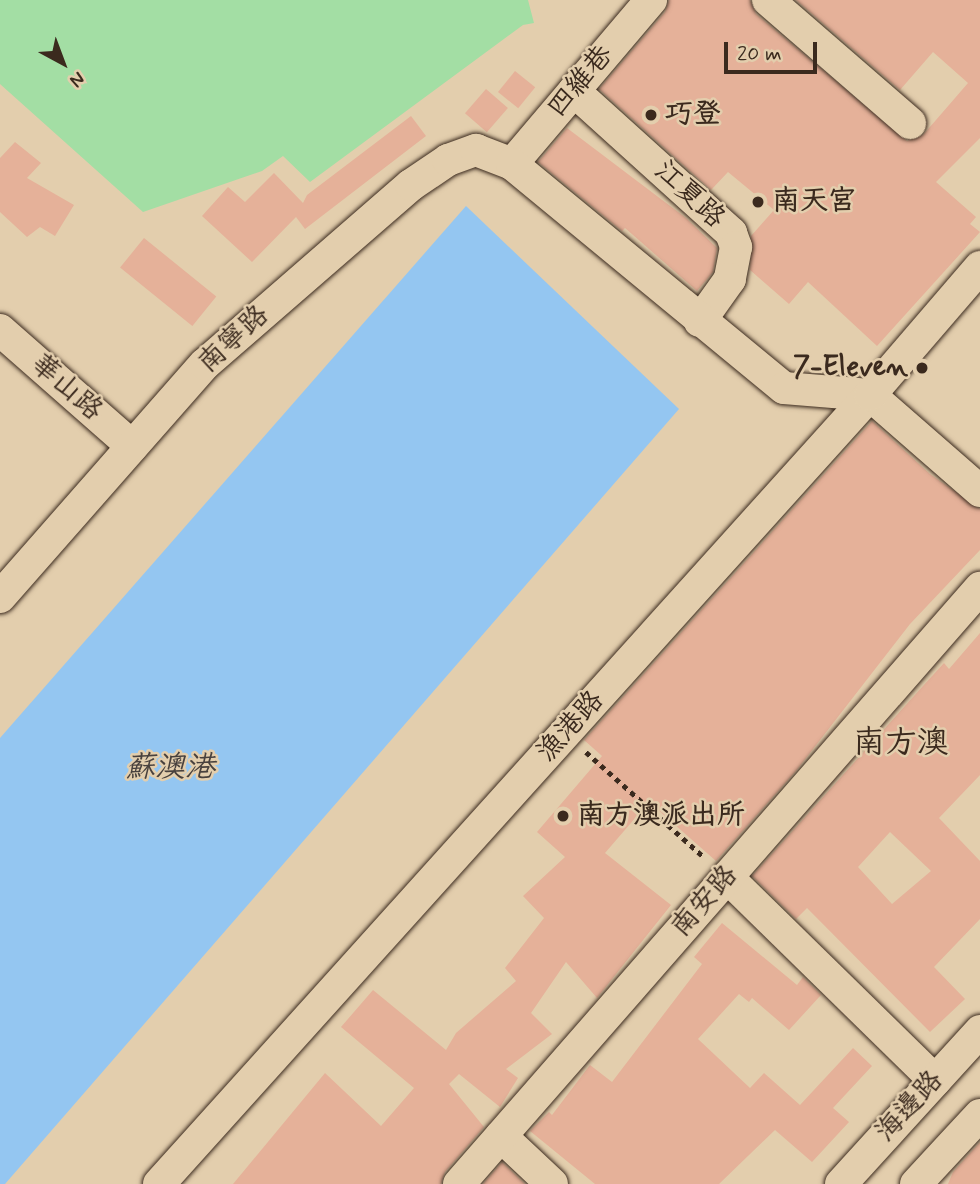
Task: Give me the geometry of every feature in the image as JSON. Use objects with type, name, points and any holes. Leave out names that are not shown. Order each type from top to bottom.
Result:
[{"type":"street","name":"四維巷","points":[[512,164],[651,0]]},
{"type":"street","points":[[768,0],[909,123]]},
{"type":"street","name":"江夏路","points":[[574,90],[731,233],[736,247],[730,279],[701,321]]},
{"type":"street","name":"南寧路","points":[[0,597],[205,364],[411,185],[448,160],[476,150],[512,164]]},
{"type":"street","points":[[512,164],[784,388],[870,396],[980,491]]},
{"type":"street","name":"漁港路","points":[[159,1184],[870,396],[980,267]]},
{"type":"street","name":"華山路","points":[[0,330],[132,446]]},
{"type":"street","name":"南安路","points":[[459,1184],[980,588]]},
{"type":"street","points":[[727,877],[935,1081]]},
{"type":"street","name":"海邊路","points":[[841,1184],[980,1031]]},
{"type":"street","points":[[916,1184],[980,1115]]},
{"type":"street","points":[[501,1136],[552,1184]]},
{"type":"path","points":[[565,734],[727,877]]},
{"type":"green space","points":[[0,0],[528,0],[534,23],[523,25],[310,182],[283,156],[262,171],[143,212],[0,84]]},
{"type":"water","name":"蘇澳港","points":[[466,206],[679,409],[5,1184],[0,1184],[0,738]]},
{"type":"building","points":[[669,0],[750,0],[756,14],[907,141],[923,135],[968,83],[933,52],[900,90],[796,0],[980,0],[980,138],[936,182],[976,217],[970,224],[980,232],[877,346],[808,282],[789,304],[750,270],[751,236],[774,210],[728,172],[711,190],[599,89],[665,12]]},
{"type":"building","points":[[515,71],[535,87],[518,108],[498,92]]},
{"type":"building","points":[[486,89],[508,108],[487,132],[465,113]]},
{"type":"building","points":[[411,116],[426,136],[305,229],[296,217],[252,262],[202,216],[228,187],[245,202],[274,173],[303,203],[307,195]]},
{"type":"building","points":[[567,128],[686,218],[717,248],[713,272],[697,291],[625,228],[622,231],[538,162]]},
{"type":"building","points":[[15,142],[41,163],[27,178],[74,205],[55,236],[40,227],[27,237],[0,212],[0,158]]},
{"type":"building","points":[[144,238],[216,297],[192,326],[120,268]]},
{"type":"building","points":[[872,421],[930,474],[980,509],[980,550],[910,624],[796,771],[716,861],[649,802],[605,853],[671,905],[597,998],[566,962],[531,1013],[552,1034],[506,1069],[518,1078],[500,1107],[459,1074],[449,1084],[484,1127],[445,1172],[441,1184],[233,1184],[325,1073],[381,1126],[414,1088],[341,1027],[373,990],[446,1050],[456,1033],[516,981],[505,968],[544,918],[523,896],[565,857],[537,832],[602,756],[584,740]]},
{"type":"building","points":[[980,633],[980,775],[939,818],[980,861],[980,919],[934,967],[965,999],[930,1032],[807,908],[796,919],[752,876],[944,663],[949,669]],"holes":[[[890,832],[931,871],[892,904],[858,867]]]},
{"type":"building","points":[[722,923],[797,985],[803,977],[821,995],[789,1030],[752,998],[749,1002],[739,994],[698,1039],[750,1088],[764,1073],[800,1105],[853,1048],[872,1066],[833,1108],[849,1122],[812,1162],[775,1130],[719,1184],[595,1184],[530,1131],[549,1112],[552,1115],[590,1065],[612,1082],[702,964],[694,957]]},
{"type":"building","points":[[980,1142],[980,1184],[948,1184],[953,1172]]},
{"type":"building","points":[[502,1162],[525,1184],[483,1184]]},
{"type":"place","name":"巧登","points":[[651,115]]},
{"type":"place","name":"南天宮","points":[[758,202]]},
{"type":"place","name":"7-Eleven","points":[[922,368]]},
{"type":"place","name":"南方澳派出所","points":[[563,816]]},
{"type":"district","name":"南方澳","points":[[901,743]]}]
